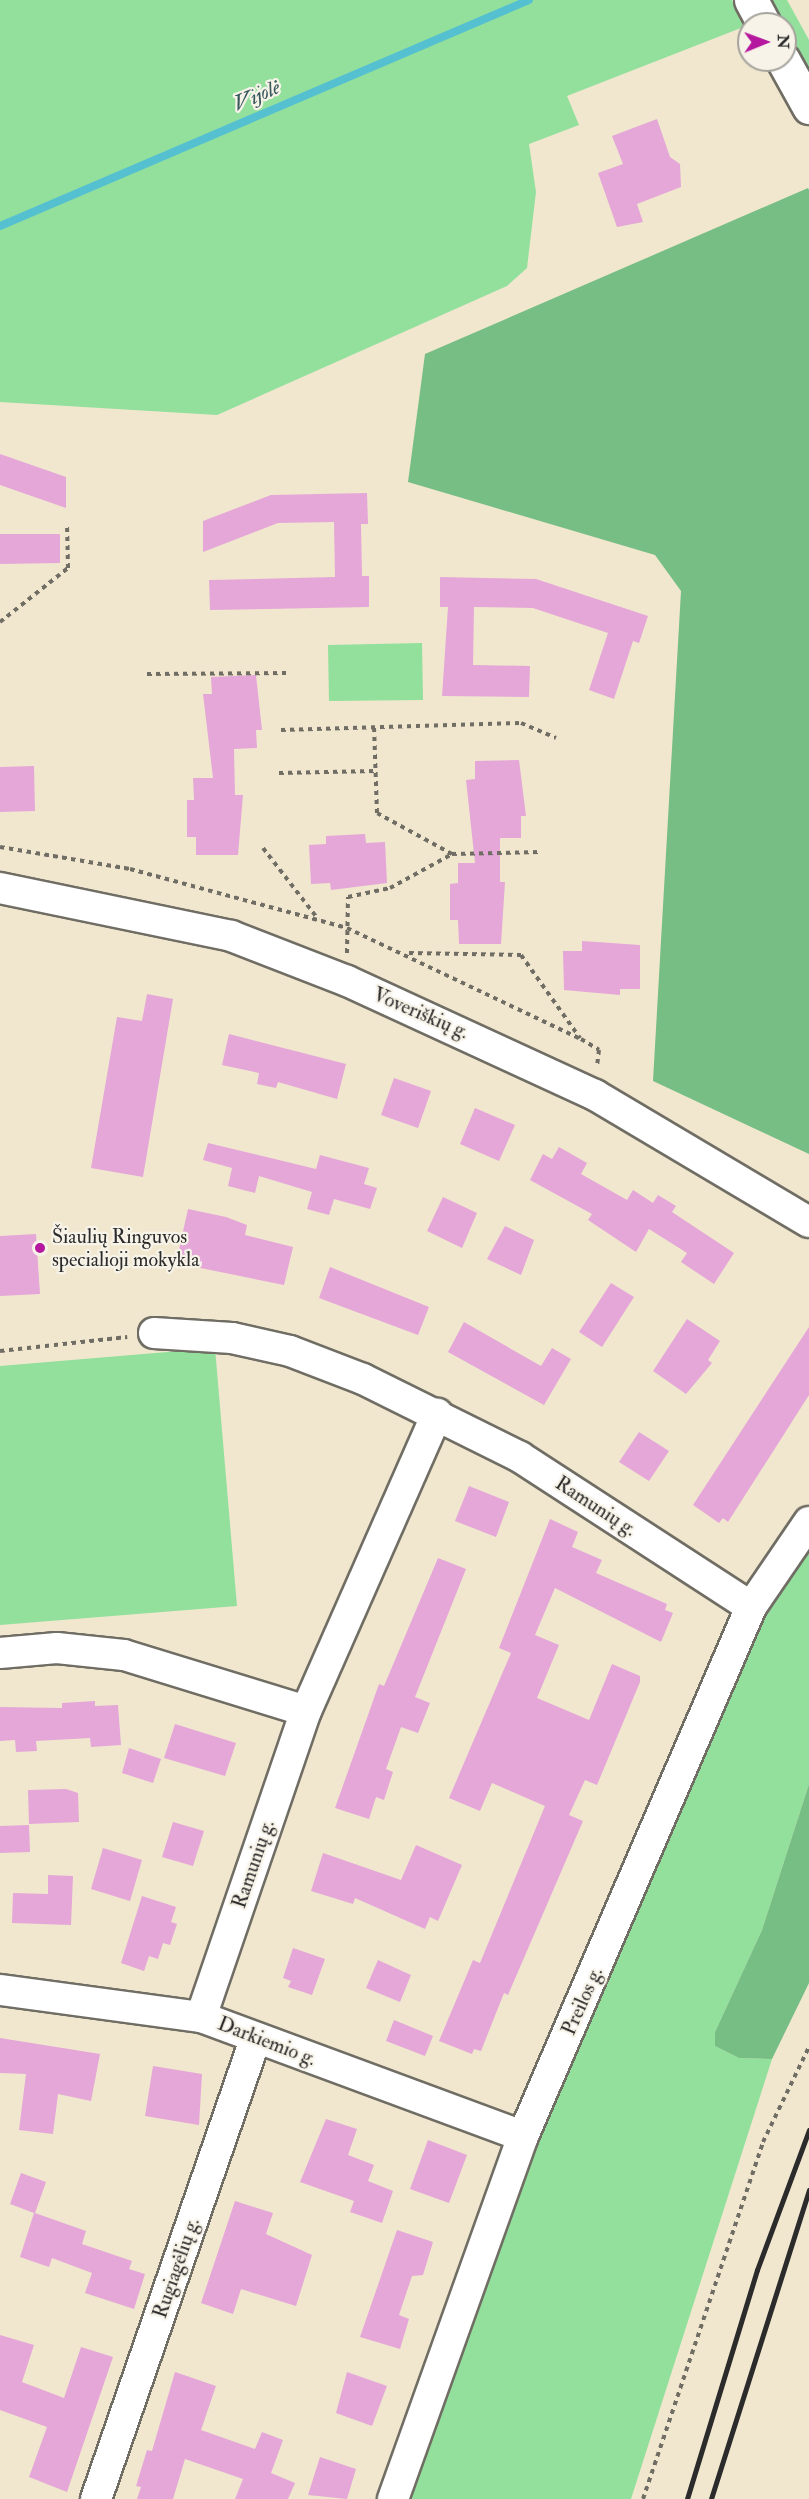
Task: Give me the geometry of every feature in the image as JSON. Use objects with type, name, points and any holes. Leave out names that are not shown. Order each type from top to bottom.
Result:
[{"type":"main road","points":[[790,72],[809,107]]},
{"type":"street","name":"Voveriškių g.","points":[[0,888],[231,936],[347,981],[595,1095],[809,1222]]},
{"type":"street","name":"Ramunių g.","points":[[154,1333],[232,1338],[290,1351],[437,1414],[520,1457],[751,1607]]},
{"type":"street","name":"Ramunių g.","points":[[201,2017],[306,1711],[437,1414]]},
{"type":"street","name":"Preilos g.","points":[[393,2499],[523,2136],[751,1607],[809,1522]]},
{"type":"street","points":[[0,1653],[57,1648],[124,1655],[306,1711]]},
{"type":"street","name":"Darkiemio g.","points":[[0,1990],[201,2017],[523,2136]]},
{"type":"street","name":"Rugiagėlių g.","points":[[96,2499],[256,2038]]},
{"type":"path","points":[[0,622],[68,568],[67,523]]},
{"type":"path","points":[[147,674],[286,673]]},
{"type":"path","points":[[281,730],[521,723],[556,738]]},
{"type":"path","points":[[374,727],[376,813],[452,854]]},
{"type":"path","points":[[279,773],[375,771]]},
{"type":"path","points":[[0,847],[130,869],[347,928],[406,953],[599,1050],[595,1095]]},
{"type":"path","points":[[263,848],[318,920]]},
{"type":"path","points":[[347,981],[348,897],[390,888],[452,854],[540,852]]},
{"type":"path","points":[[406,953],[521,954],[581,1039]]},
{"type":"path","points":[[0,1351],[154,1333]]},
{"type":"path","points":[[643,2499],[763,2142],[809,2047]]},
{"type":"green space","points":[[0,0],[732,0],[738,12],[737,30],[567,96],[579,125],[529,144],[536,192],[527,268],[507,286],[217,415],[0,402]]},
{"type":"green space","points":[[772,0],[787,0],[794,12],[778,12]]},
{"type":"green space","points":[[797,18],[809,40],[809,69],[797,47]]},
{"type":"green space","points":[[808,188],[809,1154],[653,1081],[681,591],[655,555],[408,482],[425,354]]},
{"type":"green space","points":[[422,643],[423,700],[329,701],[328,645]]},
{"type":"green space","points":[[215,1348],[237,1606],[0,1625],[0,1366]]},
{"type":"green space","points":[[809,1551],[809,1784],[762,1930],[715,2032],[715,2046],[739,2058],[772,2059],[631,2499],[405,2499],[526,2150],[763,1615]]},
{"type":"green space","points":[[809,1784],[809,1983],[772,2059],[739,2058],[715,2046],[715,2032],[762,1930]]},
{"type":"building","points":[[657,119],[670,157],[680,164],[681,187],[637,204],[643,222],[617,227],[598,173],[623,164],[612,136]]},
{"type":"building","points":[[0,454],[66,477],[66,508],[0,485]]},
{"type":"building","points":[[367,493],[368,524],[361,524],[362,576],[369,576],[369,607],[210,610],[209,580],[335,577],[334,522],[278,523],[203,552],[203,521],[271,495]]},
{"type":"building","points":[[0,534],[60,534],[60,563],[0,564]]},
{"type":"building","points":[[440,577],[536,579],[648,616],[639,643],[633,641],[614,699],[589,690],[608,633],[533,608],[474,607],[473,665],[530,666],[529,697],[442,696],[448,607],[440,607]]},
{"type":"building","points":[[256,675],[262,730],[256,730],[257,748],[234,749],[235,795],[243,795],[238,855],[196,855],[196,837],[187,837],[187,800],[194,800],[193,778],[213,778],[203,694],[212,694],[211,677]]},
{"type":"building","points":[[519,760],[526,816],[521,816],[521,838],[500,838],[500,882],[505,882],[501,944],[459,944],[458,920],[450,920],[450,884],[458,883],[458,863],[475,863],[466,780],[475,779],[475,761]]},
{"type":"building","points":[[34,766],[35,811],[0,812],[0,767]]},
{"type":"building","points":[[365,834],[366,843],[385,842],[387,883],[331,890],[330,883],[311,884],[309,845],[326,844],[326,836]]},
{"type":"building","points":[[582,941],[640,945],[640,989],[620,989],[620,995],[564,990],[563,951],[582,951]]},
{"type":"building","points":[[147,994],[173,999],[143,1177],[91,1168],[117,1017],[142,1021]]},
{"type":"building","points":[[229,1034],[346,1064],[337,1099],[278,1082],[276,1088],[257,1084],[259,1073],[222,1065]]},
{"type":"building","points":[[394,1078],[431,1091],[418,1128],[381,1115]]},
{"type":"building","points":[[475,1108],[515,1125],[499,1161],[460,1144]]},
{"type":"building","points":[[208,1143],[316,1169],[320,1155],[369,1168],[364,1184],[377,1188],[370,1209],[334,1199],[329,1215],[307,1209],[312,1192],[259,1176],[255,1193],[228,1186],[232,1168],[203,1160]]},
{"type":"building","points":[[559,1147],[587,1163],[581,1174],[627,1200],[633,1190],[653,1203],[658,1195],[676,1206],[672,1212],[734,1253],[714,1284],[681,1262],[687,1253],[649,1229],[636,1252],[588,1220],[592,1214],[530,1180],[543,1154],[552,1159]]},
{"type":"building","points":[[443,1197],[477,1213],[462,1248],[427,1231]]},
{"type":"building","points":[[188,1209],[226,1217],[247,1225],[245,1235],[293,1247],[284,1285],[176,1263]]},
{"type":"building","points":[[505,1226],[534,1240],[521,1275],[487,1259]]},
{"type":"building","points":[[36,1234],[40,1294],[0,1296],[0,1236]]},
{"type":"building","points":[[330,1267],[429,1307],[418,1335],[319,1298]]},
{"type":"building","points":[[611,1283],[634,1297],[602,1347],[579,1332]]},
{"type":"building","points":[[687,1319],[720,1341],[708,1360],[712,1363],[686,1394],[653,1371]]},
{"type":"building","points":[[464,1322],[541,1366],[552,1348],[571,1359],[544,1405],[448,1352]]},
{"type":"building","points":[[809,1327],[809,1395],[728,1522],[723,1518],[719,1523],[693,1505]]},
{"type":"building","points":[[639,1432],[669,1451],[649,1481],[619,1462]]},
{"type":"building","points":[[469,1486],[509,1502],[496,1537],[455,1521]]},
{"type":"building","points":[[550,1519],[578,1532],[572,1547],[602,1560],[596,1573],[667,1604],[665,1610],[673,1613],[661,1642],[555,1588],[535,1635],[559,1645],[537,1698],[589,1720],[612,1664],[640,1676],[640,1682],[597,1785],[585,1780],[569,1815],[583,1821],[508,1995],[504,1993],[481,2051],[474,2049],[472,2054],[439,2041],[473,1960],[480,1963],[545,1806],[492,1783],[480,1811],[449,1798],[511,1653],[499,1648]]},
{"type":"building","points":[[438,1558],[466,1569],[415,1697],[430,1703],[418,1733],[401,1727],[386,1769],[393,1772],[384,1800],[376,1797],[369,1819],[335,1808],[379,1684],[384,1686]]},
{"type":"building","points":[[95,1701],[95,1706],[118,1705],[121,1745],[91,1747],[90,1738],[36,1741],[37,1751],[16,1752],[15,1740],[0,1741],[0,1707],[62,1708],[62,1703]]},
{"type":"building","points":[[175,1724],[236,1743],[225,1776],[164,1758]]},
{"type":"building","points":[[129,1748],[161,1759],[153,1783],[122,1773]]},
{"type":"building","points":[[66,1789],[78,1793],[79,1822],[29,1824],[28,1790]]},
{"type":"building","points":[[173,1822],[204,1831],[193,1866],[162,1857]]},
{"type":"building","points":[[29,1825],[30,1852],[0,1853],[0,1826]]},
{"type":"building","points":[[416,1845],[462,1865],[438,1921],[430,1917],[425,1929],[355,1898],[353,1904],[311,1891],[323,1853],[401,1880]]},
{"type":"building","points":[[103,1848],[142,1860],[130,1901],[91,1889]]},
{"type":"building","points":[[48,1875],[73,1876],[71,1925],[12,1923],[13,1893],[48,1894]]},
{"type":"building","points":[[142,1896],[176,1907],[171,1922],[177,1924],[170,1945],[163,1943],[158,1959],[149,1956],[144,1971],[121,1963]]},
{"type":"building","points":[[293,1948],[325,1959],[312,1995],[288,1987],[291,1981],[283,1978]]},
{"type":"building","points":[[378,1960],[411,1975],[400,2002],[366,1988]]},
{"type":"building","points":[[394,2020],[433,2036],[425,2056],[386,2041]]},
{"type":"building","points":[[0,2038],[100,2054],[91,2101],[58,2094],[53,2134],[19,2130],[26,2074],[0,2073]]},
{"type":"building","points":[[153,2066],[202,2074],[199,2125],[145,2116]]},
{"type":"building","points":[[326,2119],[357,2129],[348,2155],[374,2165],[368,2181],[393,2191],[382,2223],[350,2212],[354,2201],[300,2182]]},
{"type":"building","points":[[428,2140],[467,2155],[449,2203],[410,2189]]},
{"type":"building","points":[[21,2173],[46,2182],[35,2213],[86,2231],[82,2244],[132,2261],[129,2269],[145,2274],[134,2309],[85,2293],[92,2273],[52,2258],[49,2267],[20,2257],[34,2213],[10,2204]]},
{"type":"building","points":[[235,2201],[273,2213],[266,2234],[312,2255],[296,2306],[241,2289],[233,2314],[201,2303]]},
{"type":"building","points":[[397,2230],[433,2242],[423,2275],[412,2276],[399,2315],[409,2319],[400,2349],[360,2337]]},
{"type":"building","points":[[0,2335],[34,2345],[22,2382],[64,2398],[81,2347],[113,2357],[67,2492],[29,2477],[47,2427],[0,2410]]},
{"type":"building","points":[[175,2372],[216,2386],[201,2430],[255,2449],[262,2432],[283,2440],[271,2473],[295,2483],[288,2499],[235,2499],[243,2479],[185,2459],[173,2499],[137,2499],[141,2487],[136,2486],[147,2450],[152,2451]]},
{"type":"building","points":[[347,2372],[387,2386],[372,2426],[336,2413]]},
{"type":"building","points":[[320,2457],[356,2469],[347,2499],[308,2495]]},
{"type":"waterway","name":"Vijolė","points":[[0,226],[529,0]]},
{"type":"railway","points":[[687,2499],[757,2270],[809,2130]]},
{"type":"railway","points":[[711,2499],[809,2190]]},
{"type":"place","name":"Šiaulių Ringuvos specialioji mokykla","points":[[40,1248]]}]
